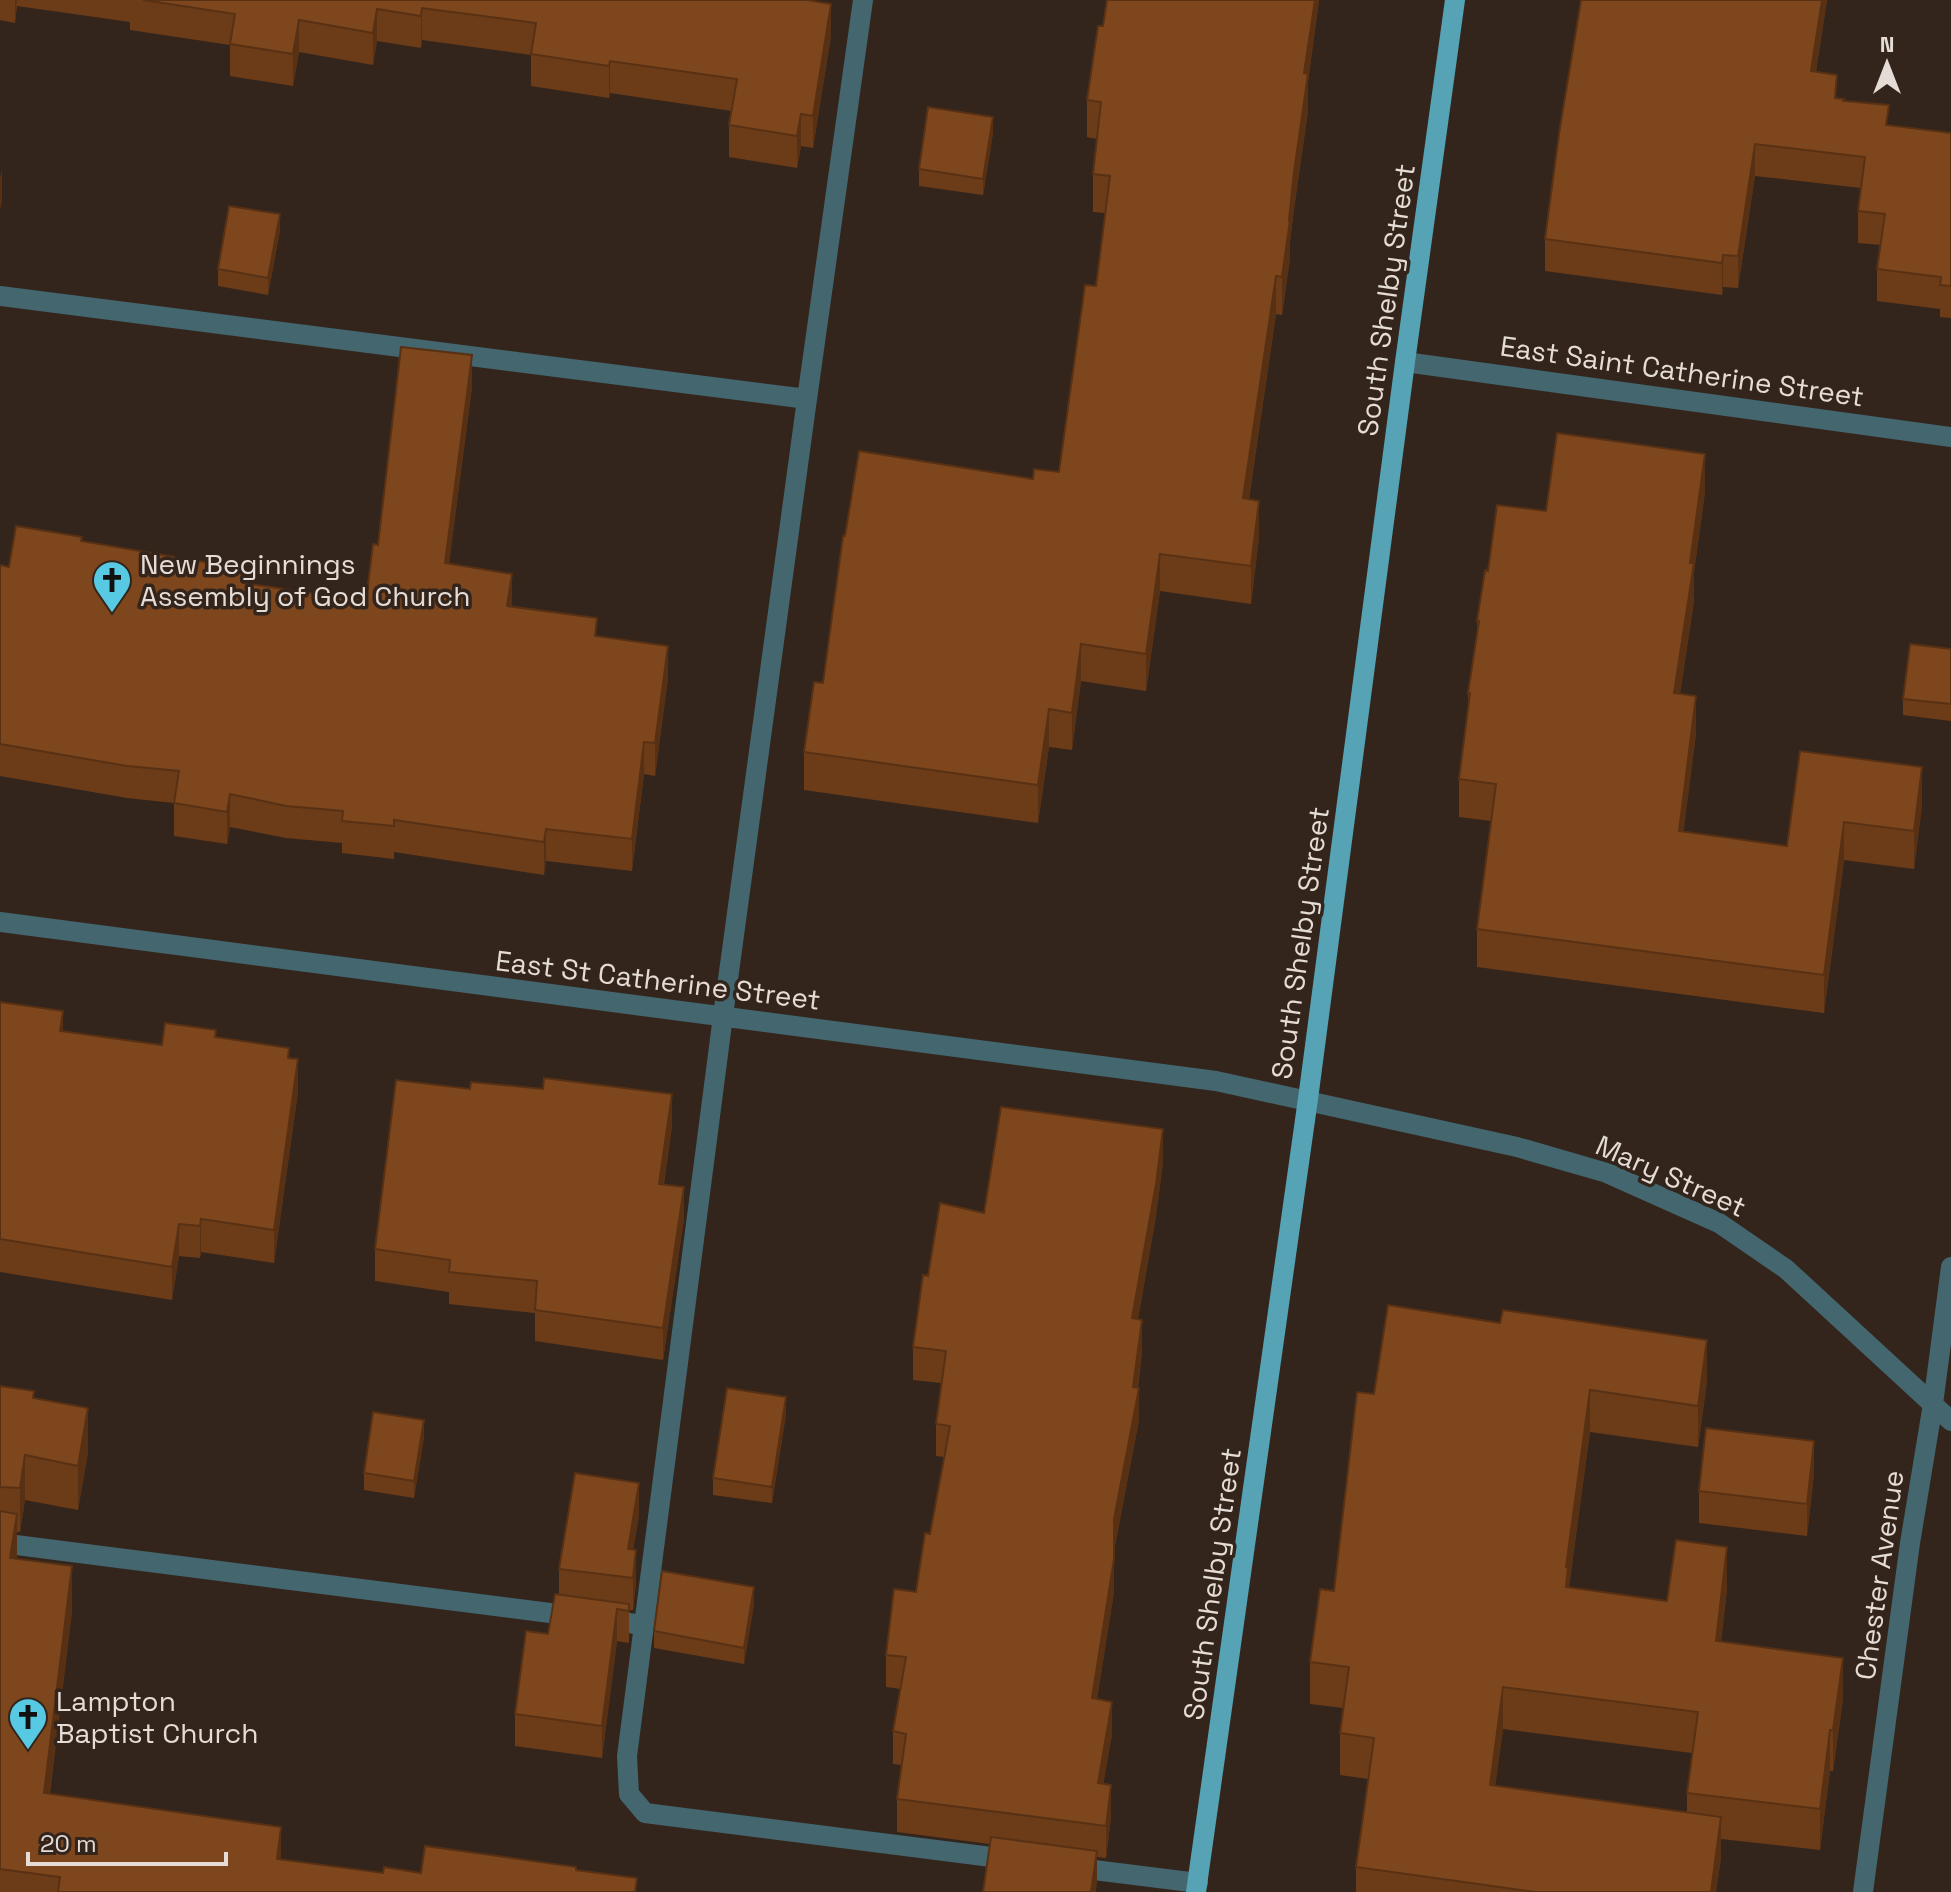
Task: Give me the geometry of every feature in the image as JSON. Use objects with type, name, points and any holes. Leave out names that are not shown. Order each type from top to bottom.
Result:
[{"type":"main road","name":"South Shelby Street","points":[[1197,1888],[1308,1099],[1455,0]]},
{"type":"street","points":[[863,0],[723,1016],[627,1756],[629,1794],[645,1813],[1048,1864],[1197,1888]]},
{"type":"street","points":[[0,296],[807,399]]},
{"type":"street","name":"East Saint Catherine Street","points":[[1405,362],[1951,437]]},
{"type":"street","name":"East St Catherine Street","points":[[0,922],[1216,1081],[1308,1099]]},
{"type":"street","name":"Mary Street","points":[[1308,1099],[1517,1147],[1607,1173],[1719,1223],[1786,1269],[1951,1421]]},
{"type":"street","name":"Chester Avenue","points":[[1863,1892],[1951,1267]]},
{"type":"street","points":[[0,1543],[644,1625]]},
{"type":"building","points":[[143,0],[807,0],[831,4],[813,116],[801,114],[797,136],[729,125],[737,79],[610,61],[609,66],[531,54],[536,23],[422,8],[421,16],[377,9],[373,33],[299,20],[293,54],[230,44],[235,14]]},
{"type":"building","points":[[1107,0],[1315,0],[1282,277],[1276,276],[1243,498],[1259,501],[1251,566],[1160,554],[1146,654],[1081,644],[1072,713],[1049,709],[1038,785],[804,752],[814,682],[823,683],[843,536],[859,451],[1033,479],[1034,469],[1059,472],[1085,285],[1096,286],[1110,176],[1093,174],[1101,102],[1087,100],[1098,26],[1103,26]]},
{"type":"building","points":[[1581,0],[1822,0],[1811,71],[1837,75],[1835,98],[1889,105],[1886,125],[1951,133],[1951,286],[1940,285],[1941,277],[1877,269],[1885,214],[1858,211],[1865,157],[1755,144],[1738,256],[1723,255],[1722,263],[1545,239]]},
{"type":"building","points":[[928,107],[993,117],[983,179],[919,169]]},
{"type":"building","points":[[229,206],[280,214],[268,278],[218,269]]},
{"type":"building","points":[[401,347],[472,355],[445,563],[512,574],[507,606],[597,618],[595,636],[668,646],[655,743],[644,742],[632,839],[546,829],[544,842],[394,820],[394,826],[342,821],[343,811],[286,806],[230,794],[227,812],[174,803],[179,771],[127,766],[0,744],[0,565],[9,567],[16,526],[82,537],[81,541],[246,569],[243,583],[366,601],[373,544],[378,545]]},
{"type":"building","points":[[1557,433],[1705,454],[1690,563],[1694,563],[1674,693],[1696,696],[1679,831],[1787,846],[1800,751],[1922,767],[1914,831],[1844,822],[1824,975],[1477,929],[1496,784],[1459,779],[1485,570],[1488,571],[1497,505],[1546,511]]},
{"type":"building","points":[[1910,644],[1951,649],[1951,704],[1903,699]]},
{"type":"building","points":[[0,1002],[63,1011],[60,1031],[162,1045],[165,1023],[216,1030],[215,1037],[289,1048],[288,1058],[298,1059],[274,1230],[201,1219],[200,1226],[179,1224],[172,1267],[0,1239]]},
{"type":"building","points":[[544,1078],[672,1094],[659,1184],[684,1187],[663,1328],[535,1310],[537,1281],[449,1272],[450,1260],[375,1249],[396,1080],[470,1089],[471,1082],[543,1089]]},
{"type":"building","points":[[1001,1107],[1163,1129],[1132,1318],[1142,1320],[1133,1387],[1139,1388],[1114,1519],[1114,1559],[1092,1698],[1112,1702],[1098,1783],[1111,1785],[1106,1826],[897,1799],[906,1734],[893,1731],[906,1657],[886,1655],[894,1589],[916,1592],[925,1533],[930,1534],[950,1426],[936,1424],[946,1351],[913,1347],[923,1275],[928,1276],[940,1203],[984,1213]]},
{"type":"building","points":[[1388,1305],[1500,1323],[1503,1310],[1707,1340],[1698,1406],[1590,1390],[1566,1567],[1566,1587],[1667,1601],[1676,1540],[1727,1547],[1716,1641],[1843,1658],[1820,1809],[1687,1793],[1698,1712],[1503,1687],[1490,1785],[1721,1817],[1711,1892],[1535,1892],[1356,1867],[1374,1738],[1340,1733],[1349,1667],[1310,1662],[1320,1589],[1334,1591],[1357,1392],[1374,1394]]},
{"type":"building","points":[[0,1386],[34,1391],[33,1398],[88,1408],[78,1466],[25,1455],[20,1488],[0,1487]]},
{"type":"building","points":[[727,1388],[786,1397],[772,1487],[713,1478]]},
{"type":"building","points":[[373,1412],[424,1420],[414,1481],[364,1473]]},
{"type":"building","points":[[1706,1428],[1814,1441],[1807,1504],[1699,1491]]},
{"type":"building","points":[[575,1473],[639,1483],[628,1549],[636,1550],[633,1578],[559,1569]]},
{"type":"building","points":[[0,1511],[17,1514],[10,1558],[72,1566],[44,1793],[281,1827],[277,1859],[383,1873],[384,1867],[421,1873],[425,1846],[637,1878],[635,1892],[58,1892],[60,1877],[0,1869]]},
{"type":"building","points":[[662,1571],[754,1587],[744,1648],[654,1631]]},
{"type":"building","points":[[555,1594],[629,1604],[629,1611],[617,1609],[602,1726],[515,1714],[526,1631],[548,1634]]},
{"type":"building","points":[[991,1837],[1097,1851],[1091,1892],[983,1892]]},
{"type":"place","name":"New Beginnings Assembly of God Church","points":[[112,614]]},
{"type":"place","name":"Lampton Baptist Church","points":[[28,1751]]}]
